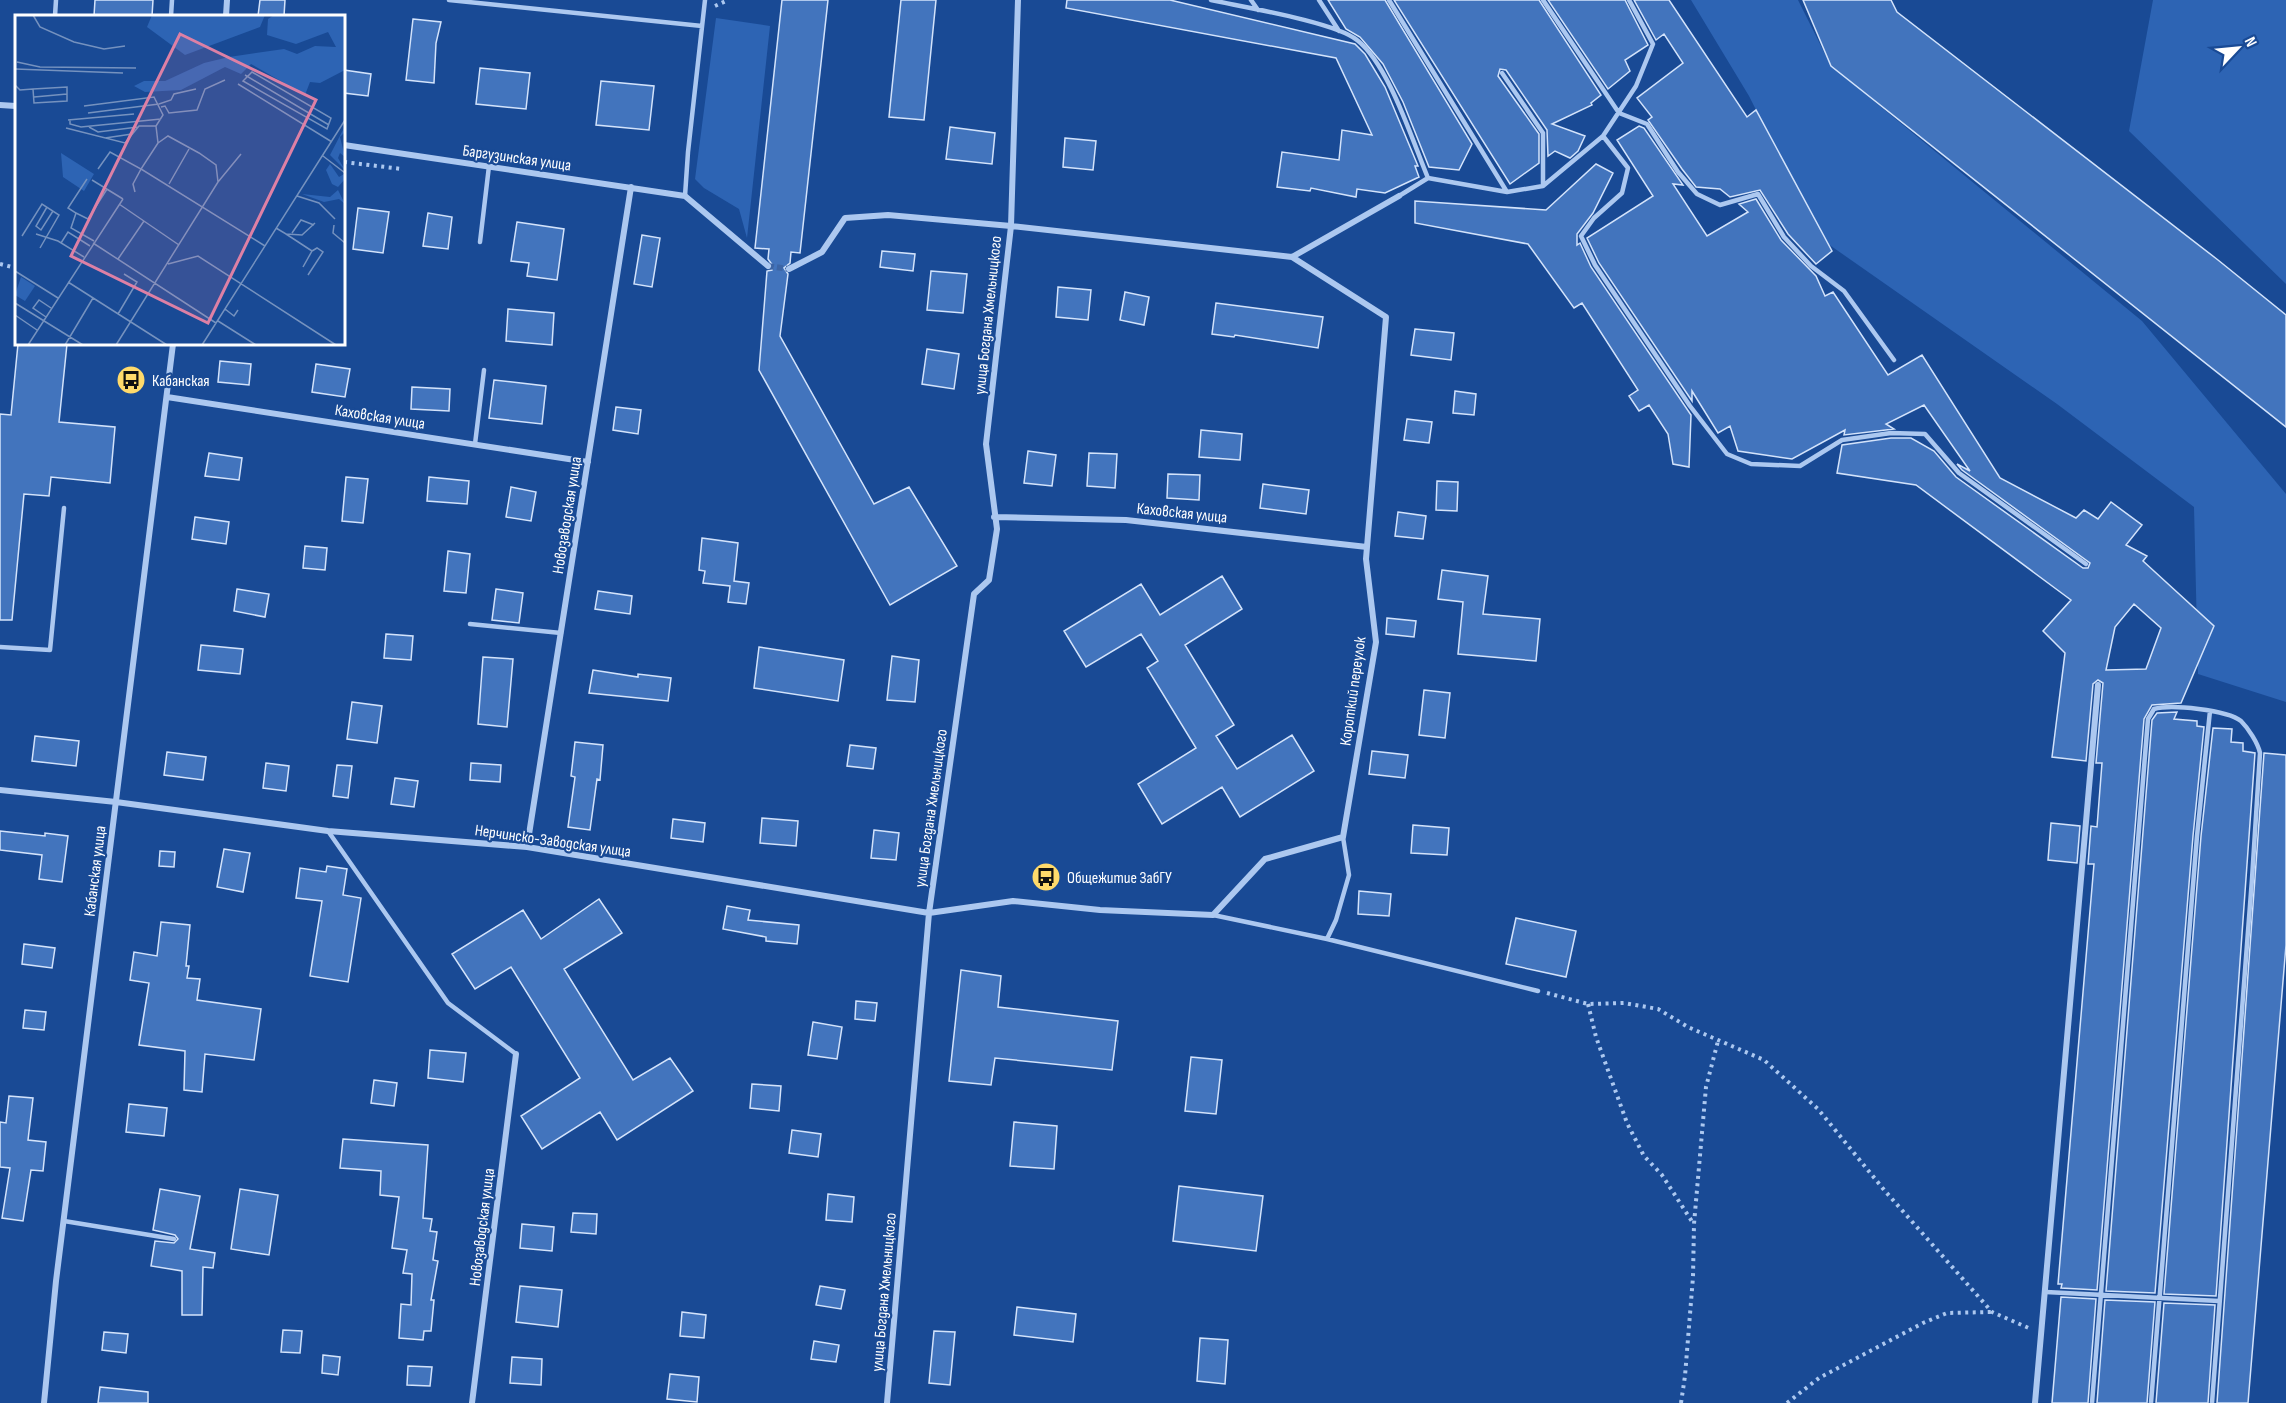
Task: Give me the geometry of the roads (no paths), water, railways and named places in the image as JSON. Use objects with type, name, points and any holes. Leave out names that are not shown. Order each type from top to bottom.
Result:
[{"type":"street","points":[[226,15],[227,0]]},
{"type":"street","name":"улица Богдана Хмельницкого","points":[[887,1403],[929,913],[974,594],[989,580],[997,529],[986,444],[1011,226],[1018,0]]},
{"type":"street","points":[[0,105],[15,106]]},
{"type":"street","name":"Баргузинская улица","points":[[345,145],[685,196]]},
{"type":"street","name":"Новозаводская улица","points":[[527,847],[631,187]]},
{"type":"street","points":[[685,196],[768,266]]},
{"type":"street","points":[[789,269],[822,252],[845,218],[888,214],[1292,257],[1399,196]]},
{"type":"street","name":"Короткий переулок","points":[[1292,257],[1386,317],[1366,559],[1376,642],[1343,837]]},
{"type":"street","name":"Кабанская улица","points":[[44,1403],[64,1221],[173,345]]},
{"type":"street","name":"Каховская улица","points":[[167,397],[588,462]]},
{"type":"street","name":"Каховская улица","points":[[994,517],[1126,520],[1367,547]]},
{"type":"street","points":[[2035,1403],[2098,685]]},
{"type":"street","name":"Нерчинско-Заводская улица","points":[[0,790],[116,802],[328,831],[527,847],[929,913],[1013,901],[1100,910],[1213,915]]},
{"type":"street","points":[[1213,915],[1265,859],[1343,837]]},
{"type":"street","name":"Новозаводская улица","points":[[472,1403],[516,1053]]},
{"type":"lane","points":[[55,15],[56,0]]},
{"type":"lane","points":[[171,15],[172,0]]},
{"type":"lane","points":[[449,0],[702,26]]},
{"type":"lane","points":[[685,196],[705,0]]},
{"type":"lane","points":[[1211,0],[1326,26],[1357,39],[1377,63],[1398,105],[1428,178]]},
{"type":"lane","points":[[1251,0],[1258,10]]},
{"type":"lane","points":[[1319,0],[1340,32]]},
{"type":"lane","points":[[1389,0],[1508,192]]},
{"type":"lane","points":[[1543,0],[1619,113],[1647,124],[1678,172],[1697,194],[1720,205],[1758,194],[1784,237],[1811,266],[1844,291],[1894,360]]},
{"type":"lane","points":[[1399,196],[1428,178],[1508,192],[1543,186],[1603,136],[1636,86],[1653,44],[1629,0]]},
{"type":"lane","points":[[1502,73],[1543,133],[1543,186]]},
{"type":"lane","points":[[1603,136],[1628,168],[1622,193],[1594,218],[1581,236],[1595,265],[1690,406],[1726,454],[1751,464],[1800,466],[1842,440],[1892,433],[1925,434],[1959,473],[2086,564]]},
{"type":"lane","points":[[480,242],[489,166]]},
{"type":"lane","points":[[475,444],[484,370]]},
{"type":"lane","points":[[0,646],[50,650],[64,508]]},
{"type":"lane","points":[[470,624],[561,633]]},
{"type":"lane","points":[[2092,1403],[2148,719],[2154,709],[2166,705],[2211,711],[2240,721],[2257,743],[2260,753],[2212,1403]]},
{"type":"lane","points":[[2151,1403],[2197,836],[2211,711]]},
{"type":"lane","points":[[328,831],[448,1003],[516,1053]]},
{"type":"lane","points":[[1327,939],[1336,920],[1349,874],[1343,837]]},
{"type":"lane","points":[[1213,915],[1327,939],[1538,991]]},
{"type":"lane","points":[[64,1221],[174,1239]]},
{"type":"lane","points":[[2046,1292],[2220,1301]]},
{"type":"tunnel","points":[[768,266],[789,269]]},
{"type":"place","name":"Кабанская","points":[[131,380]]},
{"type":"place","name":"Общежитие ЗабГУ","points":[[1046,877]]}]
